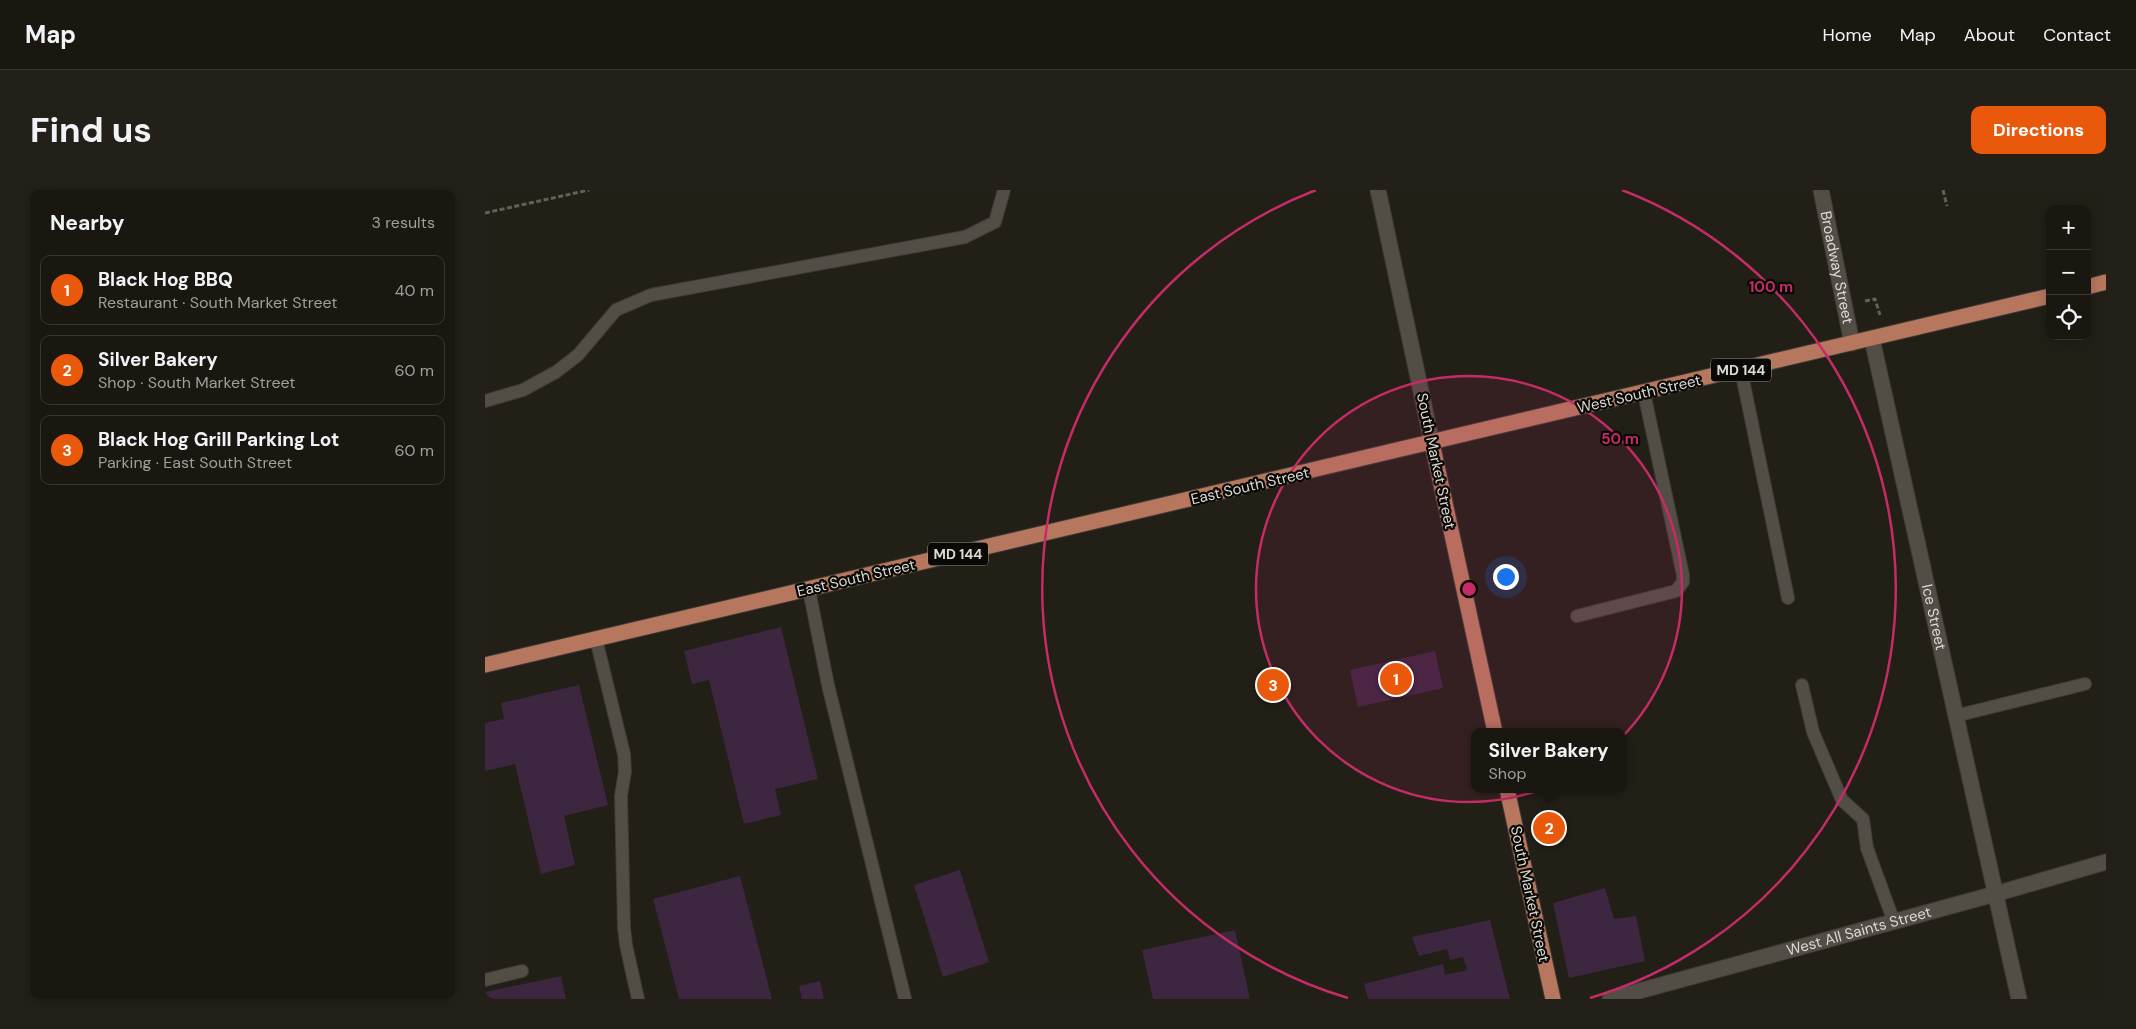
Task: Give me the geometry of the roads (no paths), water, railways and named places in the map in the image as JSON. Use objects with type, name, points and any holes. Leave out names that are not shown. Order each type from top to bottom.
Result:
[{"type":"main road","points":[[2091,286],[2106,282]]},
{"type":"main road","name":"West South Street","points":[[1431,443],[2046,297]]},
{"type":"main road","name":"East South Street","points":[[485,665],[1431,443]]},
{"type":"main road","name":"South Market Street","points":[[1431,443],[1494,728]]},
{"type":"main road","name":"South Market Street","points":[[1508,793],[1553,999]]},
{"type":"street","name":"South Market Street","points":[[1378,190],[1431,443]]},
{"type":"street","name":"Broadway Street","points":[[1821,190],[1852,344]]},
{"type":"street","name":"Ice Street","points":[[1872,339],[2019,999]]},
{"type":"street","name":"West All Saints Street","points":[[1610,999],[2106,862]]},
{"type":"lane","points":[[485,401],[523,390],[556,372],[578,354],[616,310],[651,295],[965,237],[995,222],[1004,190]]},
{"type":"lane","points":[[1741,370],[1788,598]]},
{"type":"lane","points":[[1577,616],[1676,591],[1683,582],[1644,393]]},
{"type":"lane","points":[[809,590],[828,685],[905,999]]},
{"type":"lane","points":[[596,639],[624,754],[625,771],[621,796],[624,928],[638,999]]},
{"type":"lane","points":[[1955,716],[2085,684]]},
{"type":"lane","points":[[1802,685],[1813,732],[1841,800],[1863,819],[1867,848],[1894,922]]},
{"type":"lane","points":[[485,980],[522,971]]},
{"type":"place","name":"Black Hog BBQ","points":[[1396,679]]},
{"type":"place","name":"Black Hog Grill Parking Lot","points":[[1273,685]]},
{"type":"place","name":"Silver Bakery","points":[[1549,828]]}]
